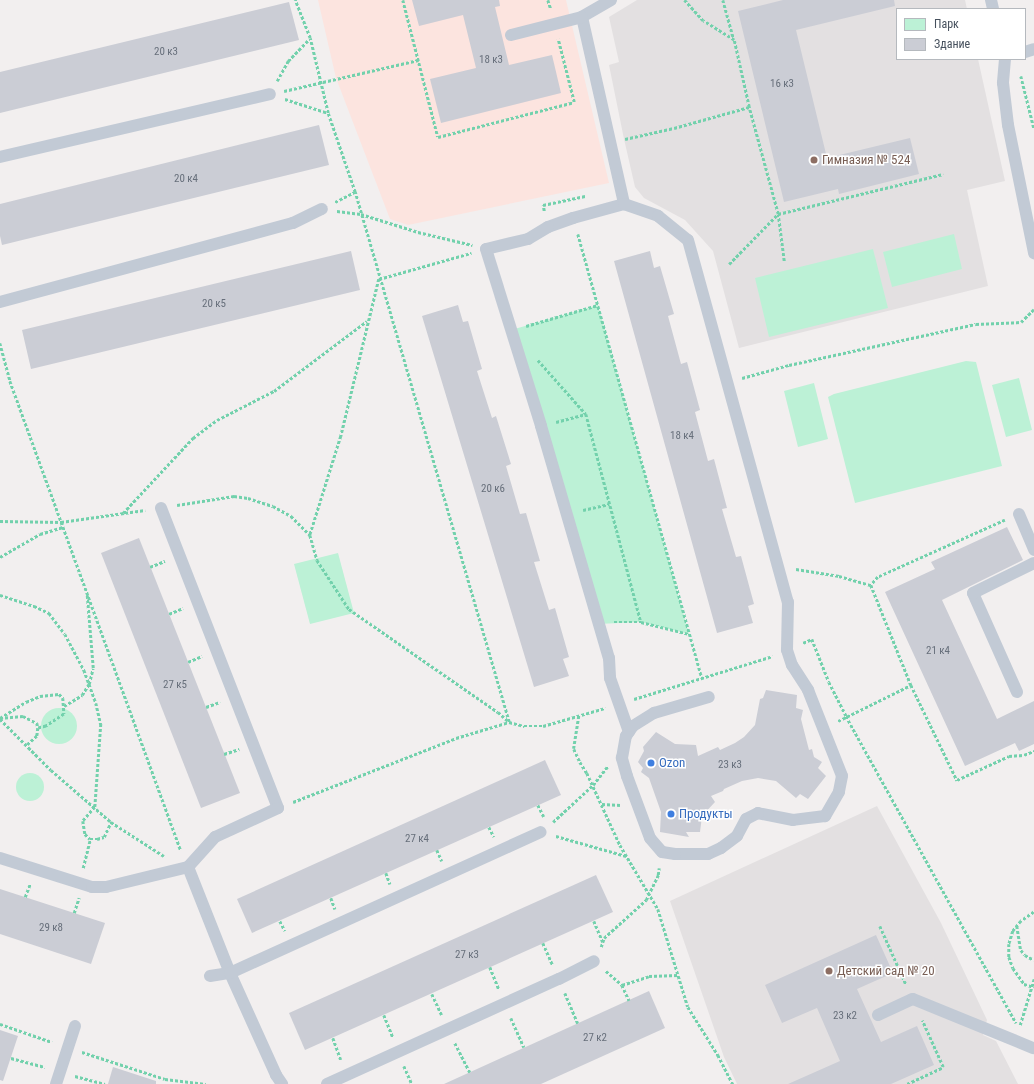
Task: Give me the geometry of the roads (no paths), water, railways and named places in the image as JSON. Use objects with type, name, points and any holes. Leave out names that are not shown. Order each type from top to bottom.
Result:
[{"type":"lane","points":[[511,35],[582,17],[611,0]]},
{"type":"lane","points":[[582,17],[624,204]]},
{"type":"lane","points":[[1005,60],[1003,84],[1008,125],[1034,253]]},
{"type":"lane","points":[[0,157],[270,94]]},
{"type":"lane","points":[[628,732],[610,678],[609,658],[541,426],[486,249],[528,239],[548,227],[573,218],[624,204],[658,216],[688,240],[788,602],[787,650],[792,665],[808,690],[842,776],[839,792],[825,816],[793,820],[758,813],[746,819],[737,836],[722,848],[708,854],[675,854],[662,852],[650,838],[626,776],[622,758],[628,732],[633,726],[654,713],[709,697]]},
{"type":"lane","points":[[0,302],[293,224],[322,209]]},
{"type":"lane","points":[[0,858],[92,887],[106,887],[188,867],[215,836],[278,808],[160,508]]},
{"type":"lane","points":[[1019,514],[1034,550]]},
{"type":"lane","points":[[1017,692],[973,593],[1034,563]]},
{"type":"lane","points":[[210,976],[230,973],[541,832]]},
{"type":"lane","points":[[188,867],[230,973],[276,1075],[282,1084]]},
{"type":"lane","points":[[327,1084],[562,978],[594,961]]},
{"type":"lane","points":[[878,1015],[913,999],[1034,1049]]},
{"type":"lane","points":[[56,1084],[75,1026]]},
{"type":"place","name":"Гимназия № 524","points":[[814,160]]},
{"type":"place","name":"Ozon","points":[[651,763]]},
{"type":"place","name":"Продукты","points":[[671,814]]},
{"type":"place","name":"Детский сад № 20","points":[[829,971]]}]
